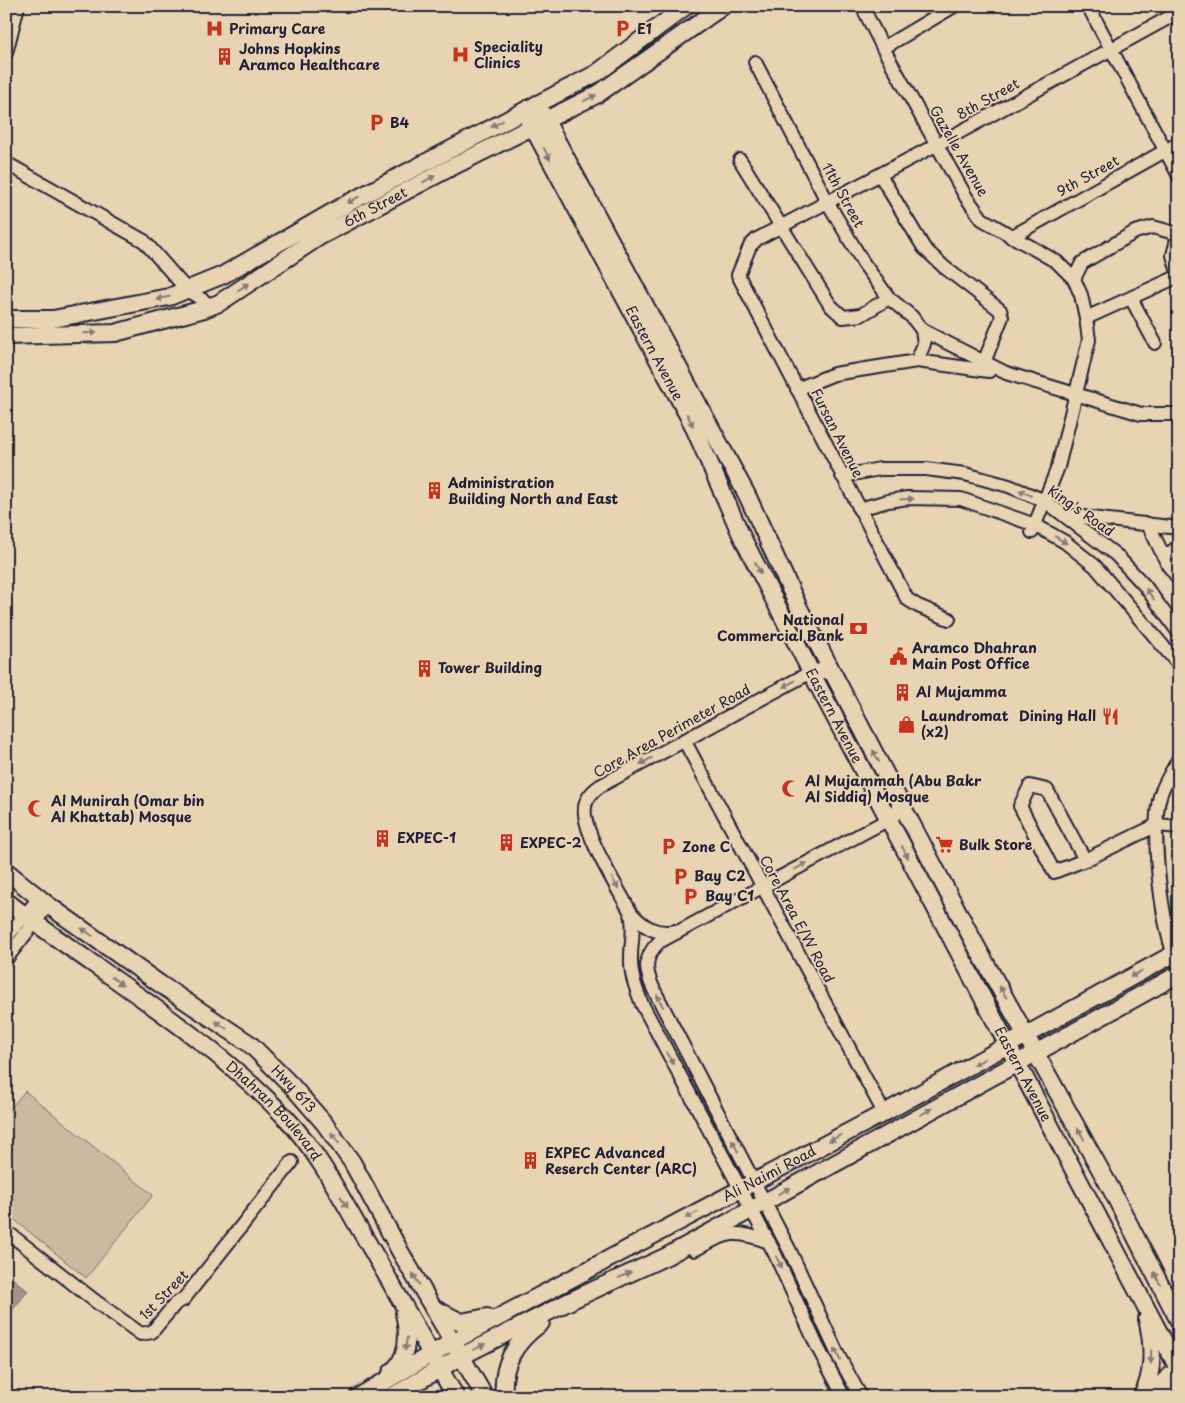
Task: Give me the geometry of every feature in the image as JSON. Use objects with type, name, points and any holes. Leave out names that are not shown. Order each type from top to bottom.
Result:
[{"type":"main road","name":"6th Street","points":[[6,319],[53,318],[169,296],[223,275],[350,202],[597,73],[686,6]]},
{"type":"main road","name":"6th Street","points":[[6,336],[115,333],[212,306],[320,237],[598,94],[723,6]]},
{"type":"main road","name":"Eastern Avenue","points":[[531,107],[692,423],[742,537],[811,672],[1179,1372]]},
{"type":"main road","name":"Eastern Avenue","points":[[539,124],[747,495],[799,608],[833,675],[1110,1187],[1179,1321]]},
{"type":"main road","points":[[6,349],[54,334]]},
{"type":"main road","name":"Hwy 613","points":[[6,871],[44,901],[160,984],[250,1044],[292,1086],[324,1123],[352,1162],[460,1357],[485,1397]]},
{"type":"main road","name":"Dhahran Boulevard","points":[[6,901],[198,1039],[243,1076],[288,1120],[321,1166],[456,1397]]},
{"type":"main road","name":"Ali Naimi Road","points":[[391,1397],[435,1361],[452,1342],[1177,957]]},
{"type":"main road","name":"Ali Naimi Road","points":[[358,1397],[435,1361],[460,1357],[572,1300],[668,1256],[1015,1062],[1179,974]]},
{"type":"main road","points":[[1139,1293],[1148,1321],[1152,1350],[1149,1378],[1141,1397]]},
{"type":"main road","points":[[378,1386],[398,1368],[406,1350],[408,1328],[399,1297]]},
{"type":"main road","points":[[504,1397],[505,1369],[516,1346],[527,1333],[572,1300]]},
{"type":"main road","points":[[432,1306],[461,1322],[480,1320],[513,1308]]},
{"type":"main road","points":[[1147,1397],[1179,1372]]},
{"type":"main road","points":[[1165,1397],[1179,1372]]},
{"type":"street","points":[[6,53],[18,6]]},
{"type":"street","name":"Gazelle Avenue","points":[[862,6],[883,48],[966,197],[982,219],[1057,262],[1074,279],[1081,295],[1089,340],[1074,394],[1058,467],[1034,529]]},
{"type":"street","points":[[883,48],[954,6]]},
{"type":"street","points":[[1088,6],[1179,176]]},
{"type":"street","name":"8th Street","points":[[758,239],[938,144],[1179,12]]},
{"type":"street","name":"11th Street","points":[[755,62],[828,203],[864,264],[889,298],[912,316],[922,330],[983,366],[1006,374],[1141,414],[1179,414]]},
{"type":"street","name":"9th Street","points":[[1012,237],[1179,142]]},
{"type":"street","points":[[740,160],[830,305],[843,317],[861,315],[889,298]]},
{"type":"street","points":[[6,163],[144,241],[187,290],[212,306]]},
{"type":"street","points":[[880,175],[924,248],[944,267],[1000,310],[1002,317],[983,366]]},
{"type":"street","points":[[1074,279],[1082,263],[1135,232],[1153,227],[1178,233],[1173,255],[1179,276],[1086,318]]},
{"type":"street","name":"Fursan Avenue","points":[[758,239],[750,246],[738,275],[907,598],[918,606],[950,619]]},
{"type":"street","points":[[1131,298],[1155,343]]},
{"type":"street","points":[[917,361],[924,344],[922,330]]},
{"type":"street","name":"11th Street","points":[[797,389],[834,374],[917,361],[983,366]]},
{"type":"street","name":"King's Road","points":[[842,476],[880,469],[946,471],[966,474],[1009,486],[1045,501],[1116,554],[1144,586],[1179,633]]},
{"type":"street","points":[[859,509],[901,499],[960,499],[1065,542],[1095,566],[1179,664]]},
{"type":"street","points":[[1064,515],[1173,528],[1179,541]]},
{"type":"street","points":[[1148,524],[1179,579]]},
{"type":"street","points":[[1165,557],[1179,546]]},
{"type":"street","points":[[811,672],[820,670],[833,675]]},
{"type":"street","name":"Core Area Perimeter Road","points":[[631,914],[585,823],[585,806],[592,792],[811,672]]},
{"type":"street","name":"Core Area E/W Road","points":[[684,740],[884,1113]]},
{"type":"street","points":[[1177,957],[1162,898],[1155,838],[1160,796],[1179,758]]},
{"type":"street","points":[[1085,860],[1047,790],[1030,786],[1020,806],[1054,872],[1085,860],[1156,825],[1179,827]]},
{"type":"street","points":[[747,1185],[654,990],[646,964],[651,949],[659,942],[888,819],[897,812],[898,798]]},
{"type":"street","points":[[6,959],[30,919],[44,901]]},
{"type":"street","points":[[631,914],[649,929],[659,932],[681,930]]},
{"type":"street","points":[[631,914],[634,926],[631,958],[636,989],[758,1205],[805,1280],[839,1357],[861,1397]]},
{"type":"street","points":[[6,938],[30,919]]},
{"type":"street","name":"1st Street","points":[[6,1231],[94,1301],[141,1334],[152,1332],[176,1303],[183,1300],[292,1162]]},
{"type":"street","points":[[758,1205],[769,1242],[790,1283],[817,1346],[844,1397]]},
{"type":"street","points":[[668,1256],[691,1251],[724,1234],[745,1233],[769,1242]]},
{"type":"shaded area","points":[[25,1091],[153,1195],[86,1278],[6,1213],[6,1114]]},
{"type":"shaded area","points":[[11,1277],[28,1291],[6,1318],[6,1282]]},
{"type":"place","name":"Primary Care","points":[[215,29]]},
{"type":"place","name":"E1","points":[[623,29]]},
{"type":"place","name":"Speciality Clinics","points":[[460,55]]},
{"type":"place","name":"Johns Hopkins Aramco Healthcare","points":[[225,57]]},
{"type":"place","name":"B4","points":[[376,123]]},
{"type":"place","name":"Administration Building North and East","points":[[434,491]]},
{"type":"place","name":"National Commercial Bank","points":[[858,628]]},
{"type":"place","name":"Aramco Dhahran Main Post Office","points":[[898,656]]},
{"type":"place","name":"Tower Building","points":[[424,668]]},
{"type":"place","name":"Al Mujamma","points":[[902,692]]},
{"type":"place","name":"Dining Hall","points":[[1110,716]]},
{"type":"place","name":"Laundromat (x2)","points":[[907,724]]},
{"type":"place","name":"Al Mujammah (Abu Bakr Al Siddiq) Mosque","points":[[791,789]]},
{"type":"place","name":"Al Munirah (Omar bin Al Khattab) Mosque","points":[[37,809]]},
{"type":"place","name":"EXPEC-1","points":[[383,838]]},
{"type":"place","name":"EXPEC-2","points":[[506,843]]},
{"type":"place","name":"Bulk Store","points":[[945,845]]},
{"type":"place","name":"Zone C","points":[[668,847]]},
{"type":"place","name":"Bay C2","points":[[680,876]]},
{"type":"place","name":"Bay C1","points":[[691,896]]},
{"type":"place","name":"EXPEC Advanced Reserch Center (ARC)","points":[[531,1161]]}]
